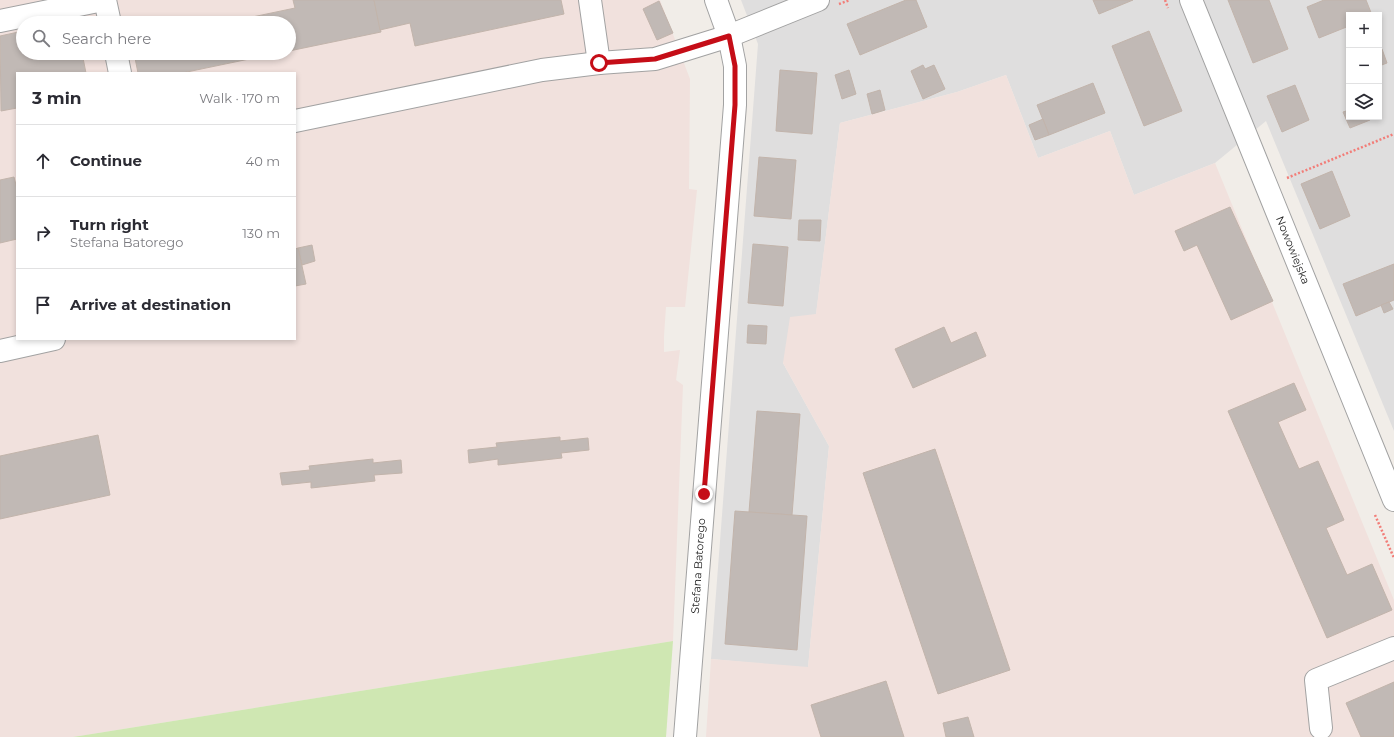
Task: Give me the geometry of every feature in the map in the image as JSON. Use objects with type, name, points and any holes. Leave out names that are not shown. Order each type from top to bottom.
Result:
[{"type":"street","points":[[25,16],[104,0],[108,16]]},
{"type":"street","points":[[590,0],[599,63]]},
{"type":"street","name":"Stefana Batorego","points":[[685,737],[735,105],[735,66],[729,36],[716,0]]},
{"type":"street","name":"Nowowiejska","points":[[1191,0],[1394,500]]},
{"type":"street","points":[[296,121],[542,70],[599,63],[655,59],[827,3]]},
{"type":"street","points":[[0,21],[16,18]]},
{"type":"street","points":[[117,60],[120,72]]},
{"type":"street","points":[[0,351],[50,340]]},
{"type":"street","points":[[1321,728],[1316,680],[1394,648]]},
{"type":"path","points":[[827,3],[850,0]]},
{"type":"path","points":[[1282,179],[1394,134]]},
{"type":"shaded area","points":[[0,0],[660,0],[690,79],[689,189],[697,190],[685,307],[666,307],[664,336],[664,352],[680,350],[676,380],[683,385],[673,641],[73,737],[0,737]]},
{"type":"shaded area","points":[[741,0],[1394,0],[1394,431],[1266,121],[1215,163],[1134,195],[1110,131],[1038,158],[1006,75],[957,92],[840,123],[816,315],[783,363],[829,446],[808,668],[711,659],[758,44]]},
{"type":"shaded area","points":[[1006,75],[1038,158],[1110,131],[1134,195],[1215,163],[1394,600],[1394,737],[706,737],[711,659],[808,667],[829,446],[783,363],[790,317],[816,314],[840,123],[957,92]]},
{"type":"green space","points":[[673,641],[666,737],[73,737]]},
{"type":"building","points":[[293,0],[374,0],[381,32],[296,50],[296,16],[257,16],[295,8]]},
{"type":"building","points":[[374,0],[561,0],[564,14],[415,46],[410,23],[380,30]]},
{"type":"building","points":[[906,0],[916,0],[927,27],[860,55],[847,24]]},
{"type":"building","points":[[1093,0],[1133,0],[1099,14]]},
{"type":"building","points":[[1228,0],[1269,0],[1288,49],[1253,63]]},
{"type":"building","points":[[1324,0],[1366,0],[1371,12],[1346,12],[1346,27],[1319,38],[1307,7]]},
{"type":"building","points":[[659,1],[673,33],[657,40],[643,9]]},
{"type":"building","points":[[1149,31],[1182,111],[1144,126],[1112,46]]},
{"type":"building","points":[[16,33],[16,60],[83,60],[86,72],[16,72],[16,108],[1,111],[0,36]]},
{"type":"building","points":[[1382,49],[1387,63],[1382,65]]},
{"type":"building","points":[[135,60],[244,60],[187,72],[138,72]]},
{"type":"building","points":[[923,65],[925,69],[934,65],[945,89],[923,99],[911,71]]},
{"type":"building","points":[[780,70],[817,73],[812,134],[776,131]]},
{"type":"building","points":[[849,70],[856,94],[842,99],[835,75]]},
{"type":"building","points":[[1093,83],[1105,113],[1049,135],[1037,105]]},
{"type":"building","points":[[1295,85],[1309,120],[1282,132],[1267,96]]},
{"type":"building","points":[[880,90],[885,110],[872,114],[867,94]]},
{"type":"building","points":[[1346,111],[1346,119],[1343,112]]},
{"type":"building","points":[[1043,119],[1049,135],[1035,140],[1029,125]]},
{"type":"building","points":[[1346,120],[1370,120],[1350,128]]},
{"type":"building","points":[[759,157],[796,160],[791,219],[754,216]]},
{"type":"building","points":[[1332,171],[1350,216],[1320,229],[1301,184]]},
{"type":"building","points":[[14,177],[16,185],[16,239],[0,243],[0,180]]},
{"type":"building","points":[[1230,207],[1273,301],[1231,320],[1197,245],[1184,251],[1175,231]]},
{"type":"building","points":[[799,220],[821,220],[820,241],[798,240]]},
{"type":"building","points":[[753,244],[788,247],[783,306],[748,303]]},
{"type":"building","points":[[312,245],[315,261],[302,265],[298,248]]},
{"type":"building","points":[[298,248],[306,284],[296,286],[296,249]]},
{"type":"building","points":[[1394,264],[1394,300],[1356,316],[1343,284]]},
{"type":"building","points":[[1389,302],[1393,309],[1384,313],[1381,305]]},
{"type":"building","points":[[748,325],[767,326],[766,344],[747,343]]},
{"type":"building","points":[[944,327],[951,343],[976,332],[986,356],[913,388],[895,349]]},
{"type":"building","points":[[1294,383],[1306,410],[1278,422],[1299,469],[1318,461],[1344,520],[1326,528],[1347,575],[1372,564],[1392,610],[1327,638],[1228,411]]},
{"type":"building","points":[[757,411],[800,414],[792,515],[749,512]]},
{"type":"building","points":[[98,435],[110,495],[0,519],[0,456]]},
{"type":"building","points":[[560,437],[560,441],[588,438],[589,450],[561,453],[562,458],[498,465],[498,459],[469,463],[468,450],[497,447],[496,443]]},
{"type":"building","points":[[935,449],[1010,670],[938,694],[863,473]]},
{"type":"building","points":[[373,459],[373,463],[401,460],[402,473],[374,475],[375,481],[311,488],[311,482],[282,485],[280,473],[310,470],[309,466]]},
{"type":"building","points":[[735,511],[807,516],[797,650],[725,644]]},
{"type":"building","points":[[886,681],[904,737],[821,737],[811,705]]},
{"type":"building","points":[[1394,682],[1394,737],[1361,737],[1346,703]]},
{"type":"building","points":[[968,717],[974,737],[946,737],[943,723]]},
{"type":"route","points":[[599,63],[655,59],[729,36],[735,66],[735,105],[704,494]]}]
